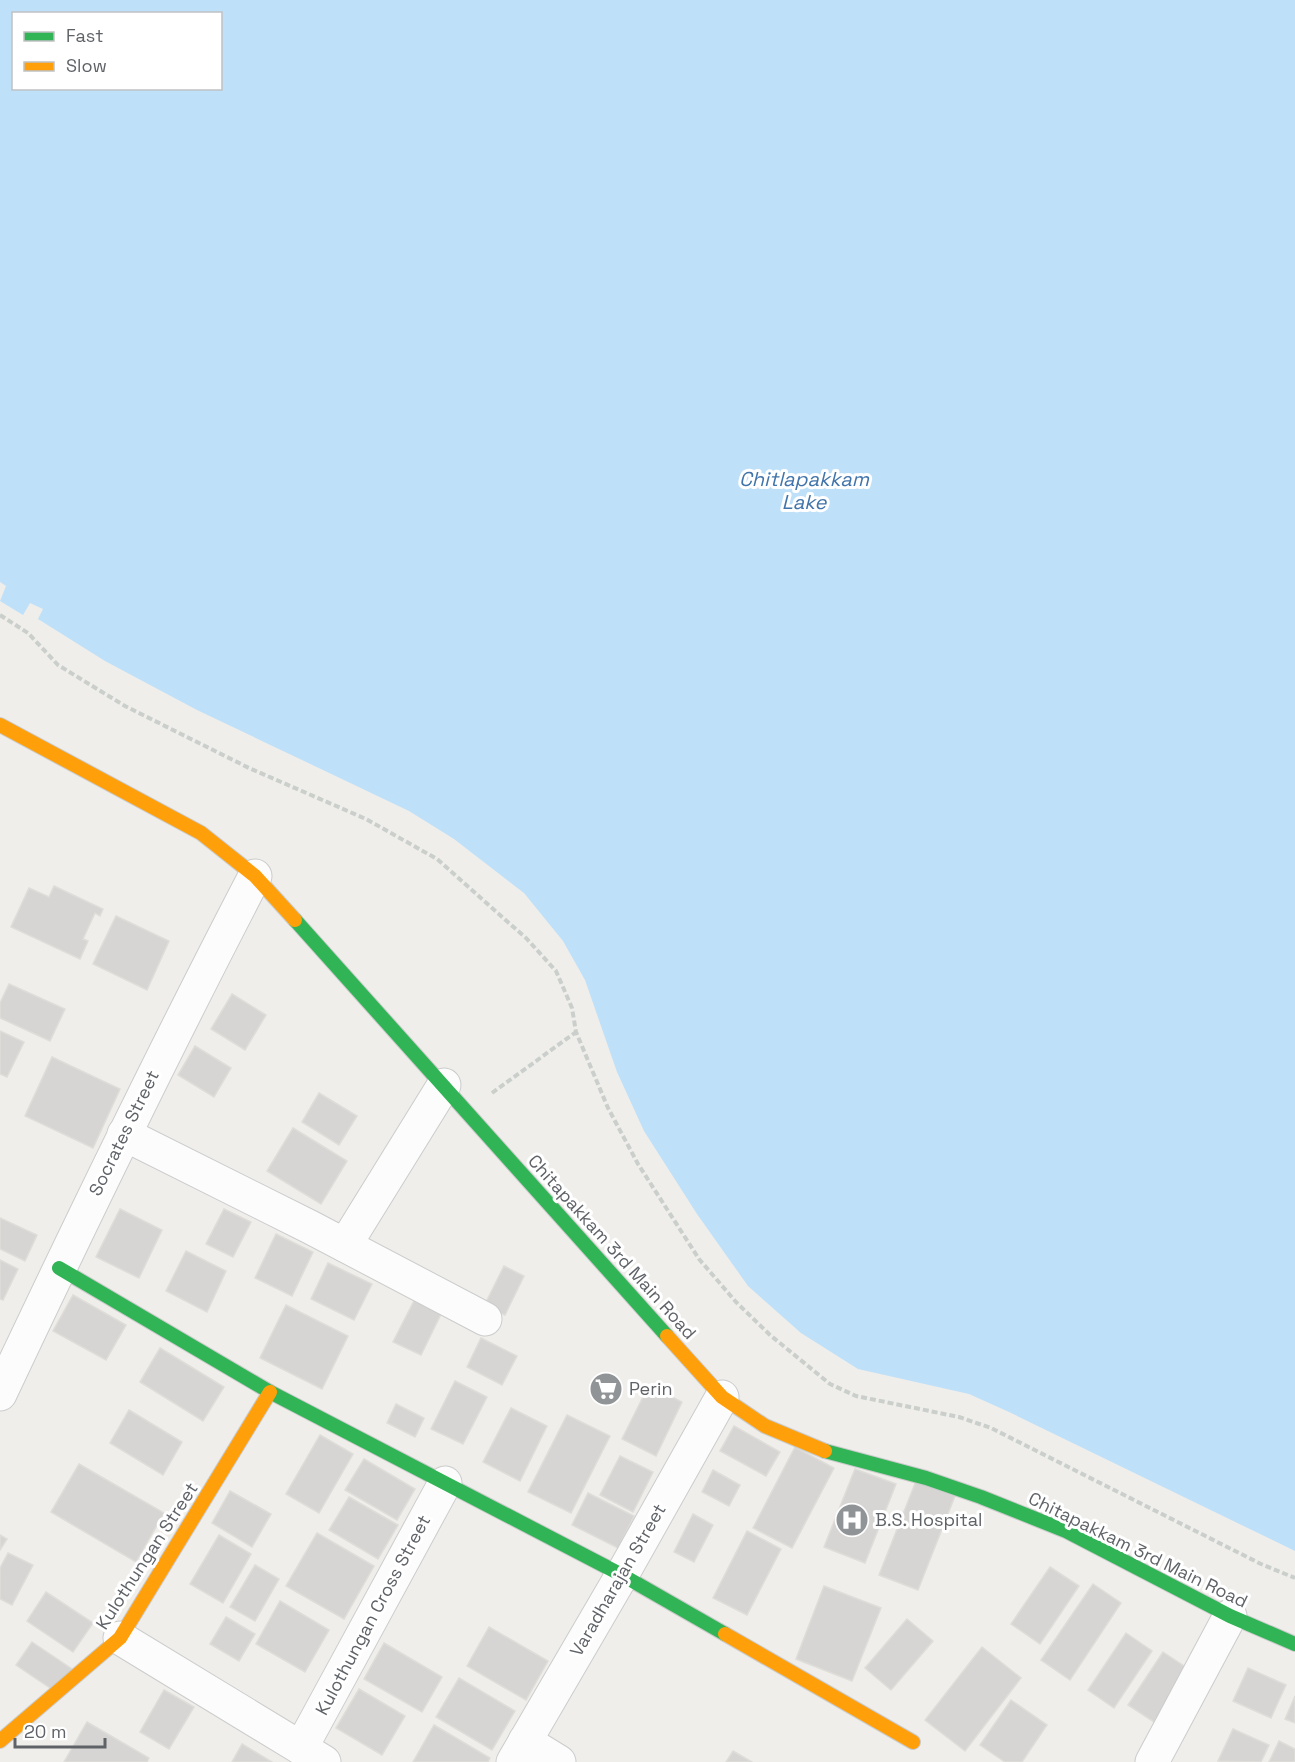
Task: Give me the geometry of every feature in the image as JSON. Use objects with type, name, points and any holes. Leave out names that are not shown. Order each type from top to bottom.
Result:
[{"type":"street","name":"Chitapakkam 3rd Main Road","points":[[0,724],[201,833],[255,876],[722,1397],[765,1426],[835,1455],[938,1482],[1066,1531],[1230,1616],[1295,1644]]},
{"type":"street","name":"Socrates Street","points":[[0,1394],[182,1015],[255,876]]},
{"type":"street","points":[[345,1245],[444,1085]]},
{"type":"street","points":[[124,1134],[345,1245],[485,1319]]},
{"type":"street","points":[[59,1268],[270,1392],[622,1575],[913,1742]]},
{"type":"street","name":"Kulothungan Street","points":[[0,1741],[120,1638],[270,1392]]},
{"type":"street","name":"Varadharajan Street","points":[[519,1752],[722,1397]]},
{"type":"street","name":"Kulothungan Cross Street","points":[[313,1755],[445,1483]]},
{"type":"street","points":[[1152,1762],[1230,1616]]},
{"type":"street","points":[[120,1638],[313,1755]]},
{"type":"street","points":[[519,1752],[559,1762]]},
{"type":"path","points":[[0,615],[28,633],[58,665],[125,706],[249,768],[366,819],[436,859],[527,939],[556,971],[572,1008],[576,1032],[608,1108],[638,1164],[699,1259],[736,1302],[770,1335],[830,1384],[856,1396],[949,1415],[991,1428],[1261,1564],[1295,1578]]},
{"type":"path","points":[[467,1111],[576,1032]]},
{"type":"water","name":"Chitlapakkam Lake","points":[[0,0],[1295,0],[1295,1551],[969,1394],[858,1369],[801,1333],[748,1286],[697,1214],[644,1131],[617,1072],[585,980],[563,941],[524,893],[454,839],[409,811],[197,710],[105,661],[38,619],[43,609],[30,603],[23,615],[0,601],[6,586],[0,582]]},
{"type":"building","points":[[54,886],[103,909],[100,916],[95,913],[83,939],[88,941],[80,959],[11,927],[29,888],[49,897]]},
{"type":"building","points":[[116,916],[169,941],[147,990],[93,964]]},
{"type":"building","points":[[9,984],[65,1009],[50,1041],[0,1018],[0,1003]]},
{"type":"building","points":[[232,994],[266,1015],[245,1050],[211,1029]]},
{"type":"building","points":[[0,1031],[24,1042],[7,1077],[0,1074]]},
{"type":"building","points":[[195,1046],[231,1068],[214,1097],[178,1075]]},
{"type":"building","points":[[52,1057],[120,1089],[93,1148],[25,1116]]},
{"type":"building","points":[[319,1093],[357,1116],[339,1145],[302,1122]]},
{"type":"building","points":[[293,1128],[347,1161],[321,1204],[267,1171]]},
{"type":"building","points":[[120,1209],[162,1230],[139,1278],[96,1257]]},
{"type":"building","points":[[224,1209],[251,1222],[233,1257],[206,1244]]},
{"type":"building","points":[[0,1218],[37,1235],[25,1261],[0,1249]]},
{"type":"building","points":[[276,1234],[313,1252],[292,1296],[255,1278]]},
{"type":"building","points":[[186,1251],[226,1271],[207,1312],[166,1291]]},
{"type":"building","points":[[0,1260],[18,1269],[3,1300],[0,1299]]},
{"type":"building","points":[[328,1263],[372,1284],[354,1320],[311,1299]]},
{"type":"building","points":[[504,1266],[524,1276],[505,1315],[484,1306]]},
{"type":"building","points":[[73,1295],[126,1325],[106,1360],[53,1331]]},
{"type":"building","points":[[417,1295],[444,1308],[421,1355],[393,1342]]},
{"type":"building","points":[[286,1305],[348,1336],[322,1389],[260,1358]]},
{"type":"building","points":[[481,1338],[517,1356],[502,1385],[467,1367]]},
{"type":"building","points":[[160,1348],[224,1387],[203,1421],[140,1382]]},
{"type":"building","points":[[455,1381],[487,1397],[463,1444],[431,1429]]},
{"type":"building","points":[[649,1385],[682,1402],[656,1456],[622,1439]]},
{"type":"building","points":[[396,1404],[424,1418],[415,1437],[387,1423]]},
{"type":"building","points":[[511,1408],[547,1426],[520,1481],[483,1462]]},
{"type":"building","points":[[129,1410],[182,1442],[163,1475],[110,1443]]},
{"type":"building","points":[[567,1415],[610,1436],[571,1513],[528,1492]]},
{"type":"building","points":[[734,1426],[780,1452],[766,1476],[720,1451]]},
{"type":"building","points":[[320,1435],[353,1454],[319,1513],[286,1494]]},
{"type":"building","points":[[795,1447],[834,1468],[792,1548],[753,1528]]},
{"type":"building","points":[[620,1456],[653,1472],[633,1512],[600,1495]]},
{"type":"building","points":[[364,1459],[415,1489],[397,1520],[345,1490]]},
{"type":"building","points":[[79,1464],[164,1513],[136,1562],[51,1512]]},
{"type":"building","points":[[855,1469],[896,1484],[865,1563],[824,1547]]},
{"type":"building","points":[[713,1470],[740,1485],[729,1506],[702,1492]]},
{"type":"building","points":[[916,1481],[955,1496],[918,1590],[879,1575]]},
{"type":"building","points":[[230,1491],[271,1514],[252,1547],[212,1523]]},
{"type":"building","points":[[588,1493],[634,1516],[618,1548],[572,1525]]},
{"type":"building","points":[[349,1497],[398,1525],[378,1559],[329,1530]]},
{"type":"building","points":[[693,1514],[713,1525],[694,1562],[674,1552]]},
{"type":"building","points":[[747,1531],[781,1549],[747,1615],[713,1598]]},
{"type":"building","points":[[317,1533],[374,1566],[344,1619],[286,1586]]},
{"type":"building","points":[[0,1535],[7,1539],[0,1550]]},
{"type":"building","points":[[219,1535],[251,1554],[223,1603],[190,1584]]},
{"type":"building","points":[[8,1553],[33,1565],[12,1605],[0,1599],[0,1568]]},
{"type":"building","points":[[255,1565],[279,1579],[255,1621],[230,1607]]},
{"type":"building","points":[[1050,1567],[1079,1586],[1040,1644],[1011,1624]]},
{"type":"building","points":[[1093,1584],[1121,1603],[1070,1680],[1041,1660]]},
{"type":"building","points":[[824,1586],[881,1608],[852,1681],[796,1659]]},
{"type":"building","points":[[46,1592],[93,1623],[73,1652],[27,1621]]},
{"type":"building","points":[[280,1601],[329,1630],[305,1672],[256,1644]]},
{"type":"building","points":[[226,1617],[255,1634],[239,1661],[210,1644]]},
{"type":"building","points":[[907,1619],[933,1641],[891,1690],[865,1668]]},
{"type":"building","points":[[489,1627],[548,1661],[526,1700],[467,1666]]},
{"type":"building","points":[[1126,1633],[1152,1651],[1114,1708],[1088,1690]]},
{"type":"building","points":[[32,1642],[72,1669],[56,1692],[16,1665]]},
{"type":"building","points":[[384,1643],[442,1677],[422,1712],[364,1679]]},
{"type":"building","points":[[982,1647],[1021,1678],[965,1751],[925,1720]]},
{"type":"building","points":[[1163,1652],[1190,1670],[1154,1722],[1128,1705]]},
{"type":"building","points":[[1248,1668],[1286,1685],[1271,1718],[1233,1701]]},
{"type":"building","points":[[459,1678],[515,1711],[492,1750],[436,1717]]},
{"type":"building","points":[[359,1689],[405,1716],[382,1755],[336,1728]]},
{"type":"building","points":[[164,1690],[194,1707],[169,1749],[140,1732]]},
{"type":"building","points":[[1295,1696],[1295,1723],[1285,1719]]},
{"type":"building","points":[[1011,1700],[1047,1725],[1022,1762],[1005,1762],[980,1745]]},
{"type":"building","points":[[87,1722],[149,1758],[147,1762],[64,1762]]},
{"type":"building","points":[[434,1725],[490,1758],[488,1762],[413,1762]]},
{"type":"building","points":[[1233,1729],[1269,1745],[1261,1762],[1218,1761]]},
{"type":"building","points":[[1279,1741],[1295,1749],[1295,1762],[1269,1762]]},
{"type":"building","points":[[242,1744],[272,1762],[232,1762]]},
{"type":"building","points":[[733,1751],[752,1762],[726,1762]]},
{"type":"traffic: fast","points":[[295,920],[667,1336]]},
{"type":"traffic: fast","points":[[59,1268],[270,1392],[622,1575],[725,1634]]},
{"type":"traffic: fast","points":[[825,1451],[926,1478],[1066,1531],[1230,1616],[1295,1644]]},
{"type":"traffic: slow","points":[[0,725],[201,833],[255,876],[295,920]]},
{"type":"traffic: slow","points":[[667,1336],[722,1397],[765,1426],[825,1451]]},
{"type":"traffic: slow","points":[[0,1741],[120,1638],[270,1392]]},
{"type":"traffic: slow","points":[[725,1634],[913,1742]]},
{"type":"place","name":"Perin","points":[[606,1389]]},
{"type":"place","name":"B.S. Hospital","points":[[852,1520]]}]
